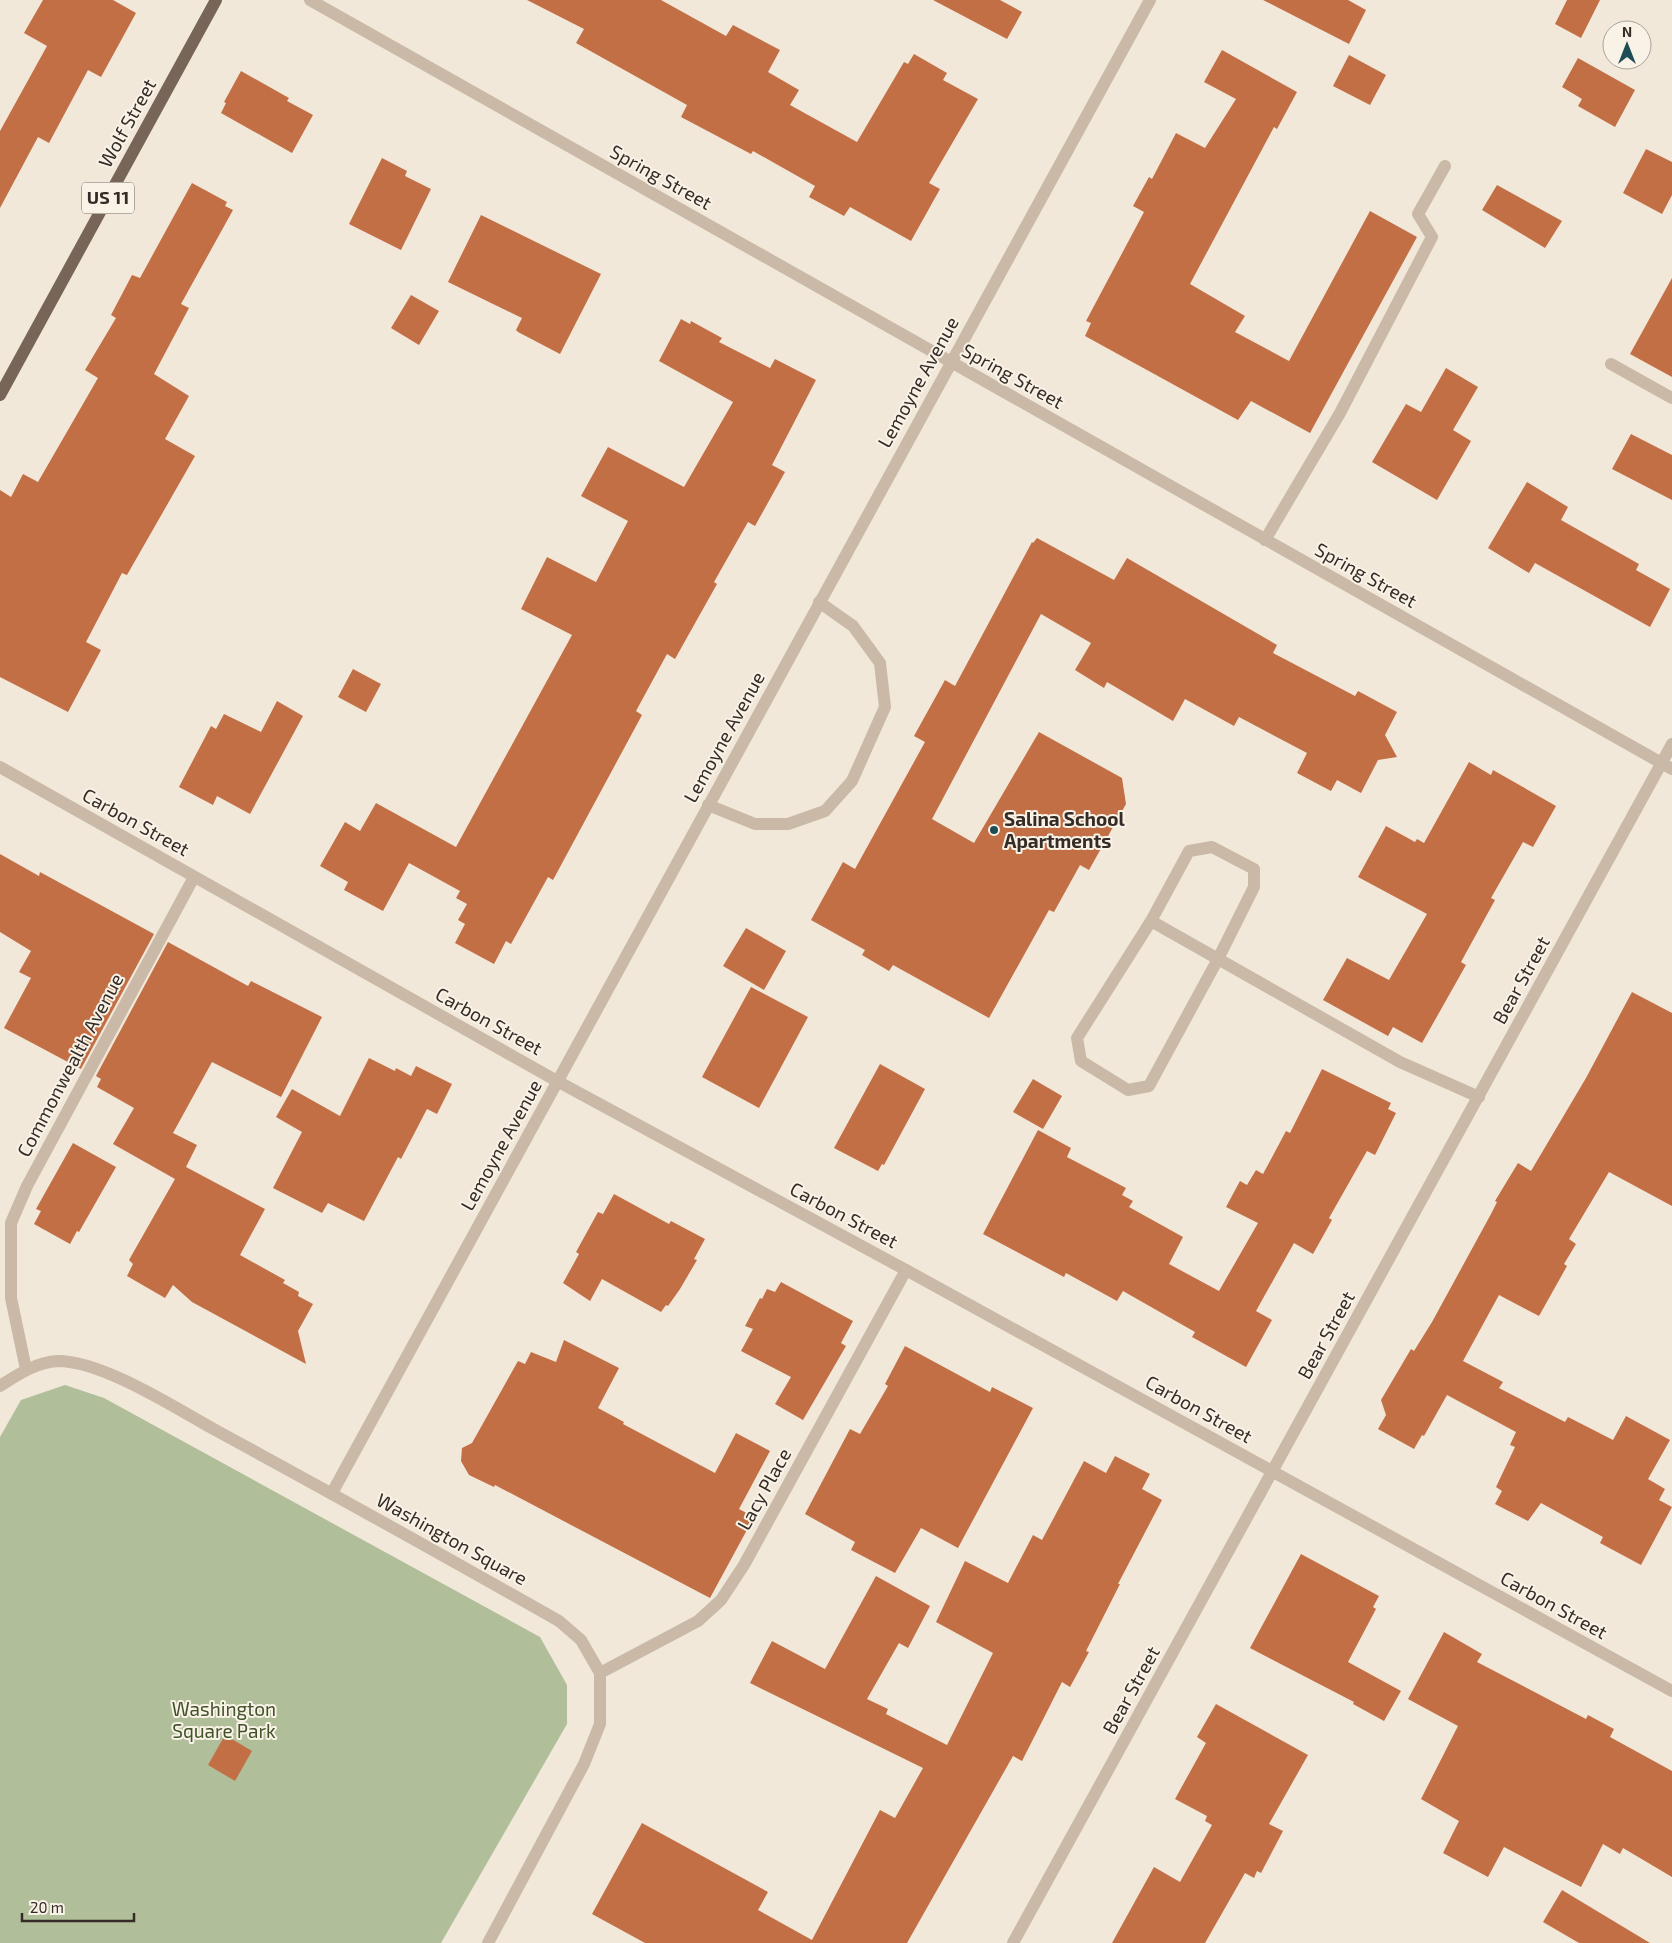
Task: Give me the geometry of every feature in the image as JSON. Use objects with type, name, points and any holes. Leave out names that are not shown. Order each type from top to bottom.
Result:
[{"type":"main road","name":"Wolf Street","points":[[0,395],[216,0]]},
{"type":"street","name":"Spring Street","points":[[310,0],[1667,766]]},
{"type":"street","name":"Lemoyne Avenue","points":[[332,1493],[1150,0]]},
{"type":"street","points":[[1265,540],[1340,413],[1432,237],[1418,214],[1445,166]]},
{"type":"street","points":[[1611,364],[1672,398]]},
{"type":"street","points":[[708,805],[755,824],[788,824],[825,811],[852,781],[885,708],[880,663],[853,626],[819,602]]},
{"type":"street","name":"Bear Street","points":[[1013,1943],[1478,1097],[1667,766],[1672,744]]},
{"type":"street","name":"Carbon Street","points":[[0,767],[557,1081],[906,1270],[1672,1691]]},
{"type":"street","points":[[1212,847],[1254,869],[1254,887],[1218,959],[1149,1086],[1128,1090],[1081,1061],[1077,1038],[1151,921],[1188,850],[1212,847]]},
{"type":"street","name":"Commonwealth Avenue","points":[[26,1369],[11,1298],[11,1223],[27,1186],[194,877]]},
{"type":"street","points":[[1151,921],[1400,1062],[1478,1097]]},
{"type":"street","name":"Lacy Place","points":[[600,1673],[698,1621],[721,1600],[744,1565],[906,1270]]},
{"type":"street","name":"Washington Square","points":[[0,1386],[26,1369],[57,1361],[84,1365],[123,1380],[332,1493],[559,1620],[581,1640],[600,1673],[600,1724],[584,1764],[488,1943]]},
{"type":"green space","name":"Washington Square Park","points":[[65,1385],[104,1398],[540,1637],[567,1685],[567,1724],[441,1943],[0,1943],[0,1437],[21,1400]]},
{"type":"building","points":[[43,0],[113,0],[136,13],[101,77],[88,70],[49,143],[38,137],[0,208],[0,131],[47,46],[24,33]]},
{"type":"building","points":[[527,0],[661,0],[726,36],[733,25],[780,50],[768,72],[799,90],[790,105],[857,142],[904,62],[908,64],[914,54],[947,73],[943,80],[978,99],[929,183],[940,189],[911,241],[850,207],[844,216],[809,197],[815,186],[753,151],[751,154],[681,117],[687,105],[576,43],[584,29]]},
{"type":"building","points":[[933,0],[1000,0],[1022,12],[1007,39]]},
{"type":"building","points":[[1263,0],[1348,0],[1366,10],[1349,44]]},
{"type":"building","points":[[1567,0],[1600,0],[1581,38],[1555,24]]},
{"type":"building","points":[[1222,50],[1297,92],[1277,129],[1274,127],[1190,284],[1245,316],[1235,332],[1289,361],[1370,211],[1417,237],[1310,433],[1251,401],[1238,420],[1085,336],[1091,323],[1086,321],[1144,212],[1133,206],[1149,177],[1152,179],[1176,133],[1205,148],[1236,99],[1204,82]]},
{"type":"building","points":[[1349,55],[1386,75],[1370,105],[1333,86]]},
{"type":"building","points":[[1578,58],[1635,90],[1615,127],[1578,106],[1582,99],[1562,87]]},
{"type":"building","points":[[241,71],[289,98],[287,101],[313,115],[292,153],[221,113],[226,103],[224,102]]},
{"type":"building","points":[[1646,149],[1672,162],[1672,195],[1662,214],[1623,193]]},
{"type":"building","points":[[382,158],[407,171],[405,176],[431,189],[401,250],[349,224]]},
{"type":"building","points":[[192,183],[227,202],[225,206],[233,210],[181,304],[189,308],[154,374],[189,396],[165,439],[195,456],[127,575],[122,573],[86,642],[101,650],[68,712],[0,677],[0,490],[11,497],[23,474],[38,482],[98,378],[85,370],[116,318],[111,315],[132,275],[140,278]]},
{"type":"building","points":[[1497,185],[1562,221],[1545,248],[1482,210]]},
{"type":"building","points":[[481,215],[601,274],[560,354],[518,332],[516,330],[522,318],[448,282]]},
{"type":"building","points":[[1672,278],[1672,377],[1630,354]]},
{"type":"building","points":[[411,295],[439,311],[419,345],[391,328]]},
{"type":"building","points":[[681,319],[690,324],[691,321],[722,338],[719,342],[770,368],[775,359],[816,380],[772,465],[785,472],[755,526],[748,522],[714,582],[717,584],[675,659],[667,654],[636,711],[642,715],[553,880],[548,877],[511,944],[506,941],[494,964],[455,943],[465,924],[458,920],[467,904],[456,898],[460,891],[409,863],[383,911],[344,890],[348,882],[320,866],[345,822],[360,831],[376,803],[456,847],[572,635],[521,609],[547,557],[596,582],[628,521],[581,496],[608,447],[684,487],[733,402],[659,361]]},
{"type":"building","points":[[1446,368],[1478,387],[1453,430],[1471,441],[1437,500],[1372,462],[1406,404],[1421,412]]},
{"type":"building","points":[[1631,434],[1672,455],[1672,500],[1612,469]]},
{"type":"building","points":[[1527,482],[1568,507],[1561,520],[1639,564],[1636,570],[1670,589],[1650,627],[1535,563],[1529,573],[1488,548]]},
{"type":"building","points":[[1037,538],[1114,580],[1127,558],[1277,645],[1273,653],[1355,696],[1358,691],[1397,712],[1385,735],[1397,757],[1378,760],[1361,793],[1337,780],[1331,791],[1297,773],[1307,753],[1239,717],[1234,726],[1185,699],[1173,721],[1107,682],[1104,688],[1075,670],[1091,643],[1041,614],[932,819],[974,843],[1039,732],[1122,778],[1126,804],[1089,870],[1080,865],[1054,912],[1049,910],[989,1018],[893,965],[889,971],[862,955],[865,950],[811,920],[843,862],[855,869],[925,742],[914,736],[945,680],[955,686],[1032,542]]},
{"type":"building","points":[[353,669],[381,684],[366,712],[338,697]]},
{"type":"building","points":[[277,701],[303,716],[250,814],[217,796],[213,805],[179,787],[211,726],[216,729],[224,714],[261,732]]},
{"type":"building","points":[[1469,762],[1491,775],[1493,770],[1556,806],[1533,847],[1523,842],[1491,898],[1495,900],[1461,962],[1466,965],[1422,1043],[1393,1027],[1388,1036],[1323,1000],[1347,958],[1389,980],[1427,914],[1358,877],[1386,826],[1415,842],[1417,839],[1424,843]]},
{"type":"building","points":[[0,854],[39,876],[40,872],[154,934],[81,1069],[4,1028],[31,978],[19,972],[31,951],[0,932]]},
{"type":"building","points":[[746,928],[786,951],[764,990],[723,966]]},
{"type":"building","points":[[168,942],[248,986],[251,981],[322,1017],[281,1097],[212,1062],[173,1133],[197,1145],[186,1167],[265,1209],[240,1255],[285,1280],[283,1283],[299,1292],[298,1296],[313,1304],[298,1331],[306,1364],[192,1302],[173,1285],[165,1298],[127,1276],[133,1264],[129,1260],[175,1179],[113,1144],[134,1108],[97,1087],[101,1079],[96,1076]]},
{"type":"building","points":[[751,987],[808,1017],[759,1108],[702,1077]]},
{"type":"building","points":[[1632,992],[1672,1013],[1672,1206],[1609,1172],[1569,1239],[1576,1244],[1564,1264],[1567,1266],[1539,1316],[1499,1295],[1463,1361],[1503,1382],[1499,1388],[1565,1422],[1568,1417],[1613,1440],[1626,1416],[1670,1440],[1648,1479],[1665,1489],[1659,1500],[1672,1507],[1641,1565],[1600,1543],[1603,1537],[1541,1503],[1528,1521],[1495,1504],[1502,1491],[1496,1487],[1515,1447],[1510,1445],[1516,1432],[1447,1395],[1424,1436],[1422,1435],[1414,1449],[1378,1429],[1386,1415],[1381,1400],[1411,1349],[1414,1351],[1432,1322],[1491,1214],[1497,1202],[1495,1201],[1518,1163],[1531,1171],[1586,1078]]},
{"type":"building","points":[[369,1058],[395,1071],[396,1068],[411,1076],[416,1066],[452,1084],[437,1114],[427,1109],[401,1159],[398,1157],[364,1221],[328,1203],[322,1213],[273,1188],[302,1132],[276,1117],[292,1089],[340,1116]]},
{"type":"building","points":[[880,1064],[925,1089],[884,1165],[882,1164],[878,1171],[834,1148]]},
{"type":"building","points":[[1322,1069],[1391,1103],[1388,1109],[1396,1113],[1375,1155],[1367,1151],[1329,1218],[1332,1220],[1313,1254],[1294,1243],[1256,1311],[1272,1320],[1246,1367],[1192,1337],[1195,1332],[1123,1291],[1117,1301],[1066,1273],[1064,1277],[983,1234],[1038,1130],[1071,1148],[1067,1157],[1126,1188],[1122,1195],[1133,1201],[1129,1207],[1183,1237],[1169,1264],[1219,1291],[1258,1223],[1226,1207],[1240,1181],[1247,1185],[1256,1170],[1263,1174],[1286,1131],[1290,1133]]},
{"type":"building","points":[[1033,1079],[1062,1096],[1043,1129],[1013,1112]]},
{"type":"building","points":[[73,1143],[116,1167],[79,1232],[77,1231],[70,1244],[34,1224],[41,1211],[36,1209]]},
{"type":"building","points":[[614,1194],[669,1224],[671,1221],[705,1239],[694,1259],[697,1260],[680,1289],[668,1306],[666,1305],[661,1312],[602,1279],[590,1301],[563,1283],[579,1254],[576,1252],[598,1212],[603,1214]]},
{"type":"building","points":[[781,1282],[853,1321],[841,1343],[846,1346],[803,1420],[775,1404],[791,1377],[741,1351],[753,1329],[745,1326],[760,1298],[762,1299],[767,1289],[775,1292]]},
{"type":"building","points":[[564,1340],[619,1368],[598,1408],[624,1422],[623,1424],[715,1473],[736,1433],[770,1451],[739,1509],[754,1517],[710,1598],[495,1485],[494,1487],[469,1475],[461,1461],[462,1448],[472,1443],[518,1361],[525,1364],[531,1352],[556,1362]]},
{"type":"building","points":[[905,1346],[990,1392],[992,1387],[1033,1408],[958,1548],[921,1528],[895,1573],[851,1550],[855,1542],[805,1514],[850,1429],[860,1434],[888,1386],[885,1384]]},
{"type":"building","points":[[1115,1456],[1150,1474],[1142,1489],[1162,1500],[1118,1584],[1120,1584],[1086,1651],[1089,1652],[1070,1687],[1062,1682],[1022,1761],[1013,1756],[907,1943],[645,1943],[592,1914],[642,1823],[768,1892],[758,1910],[812,1940],[880,1810],[895,1818],[923,1768],[750,1683],[772,1641],[825,1669],[876,1576],[930,1606],[908,1648],[899,1643],[867,1699],[888,1709],[886,1714],[947,1745],[993,1653],[936,1622],[965,1561],[1008,1583],[1033,1535],[1042,1540],[1084,1461],[1106,1473]]},
{"type":"building","points":[[1301,1554],[1379,1596],[1373,1607],[1376,1609],[1348,1662],[1401,1691],[1384,1721],[1353,1704],[1354,1702],[1250,1648]]},
{"type":"building","points":[[1444,1632],[1482,1654],[1477,1662],[1586,1719],[1588,1715],[1614,1729],[1610,1737],[1672,1771],[1672,1877],[1623,1848],[1620,1854],[1603,1844],[1581,1887],[1504,1847],[1488,1877],[1443,1853],[1459,1821],[1421,1799],[1458,1726],[1408,1699]]},
{"type":"building","points":[[1216,1704],[1308,1755],[1269,1824],[1283,1831],[1261,1873],[1257,1871],[1254,1878],[1245,1873],[1205,1943],[1112,1943],[1154,1867],[1180,1882],[1212,1825],[1205,1821],[1207,1816],[1175,1799],[1206,1743],[1197,1737]]},
{"type":"building","points":[[225,1735],[252,1751],[235,1781],[208,1765]]},
{"type":"building","points":[[1562,1890],[1650,1943],[1579,1943],[1543,1922]]},
{"type":"place","name":"Salina School Apartments","points":[[994,830]]}]
